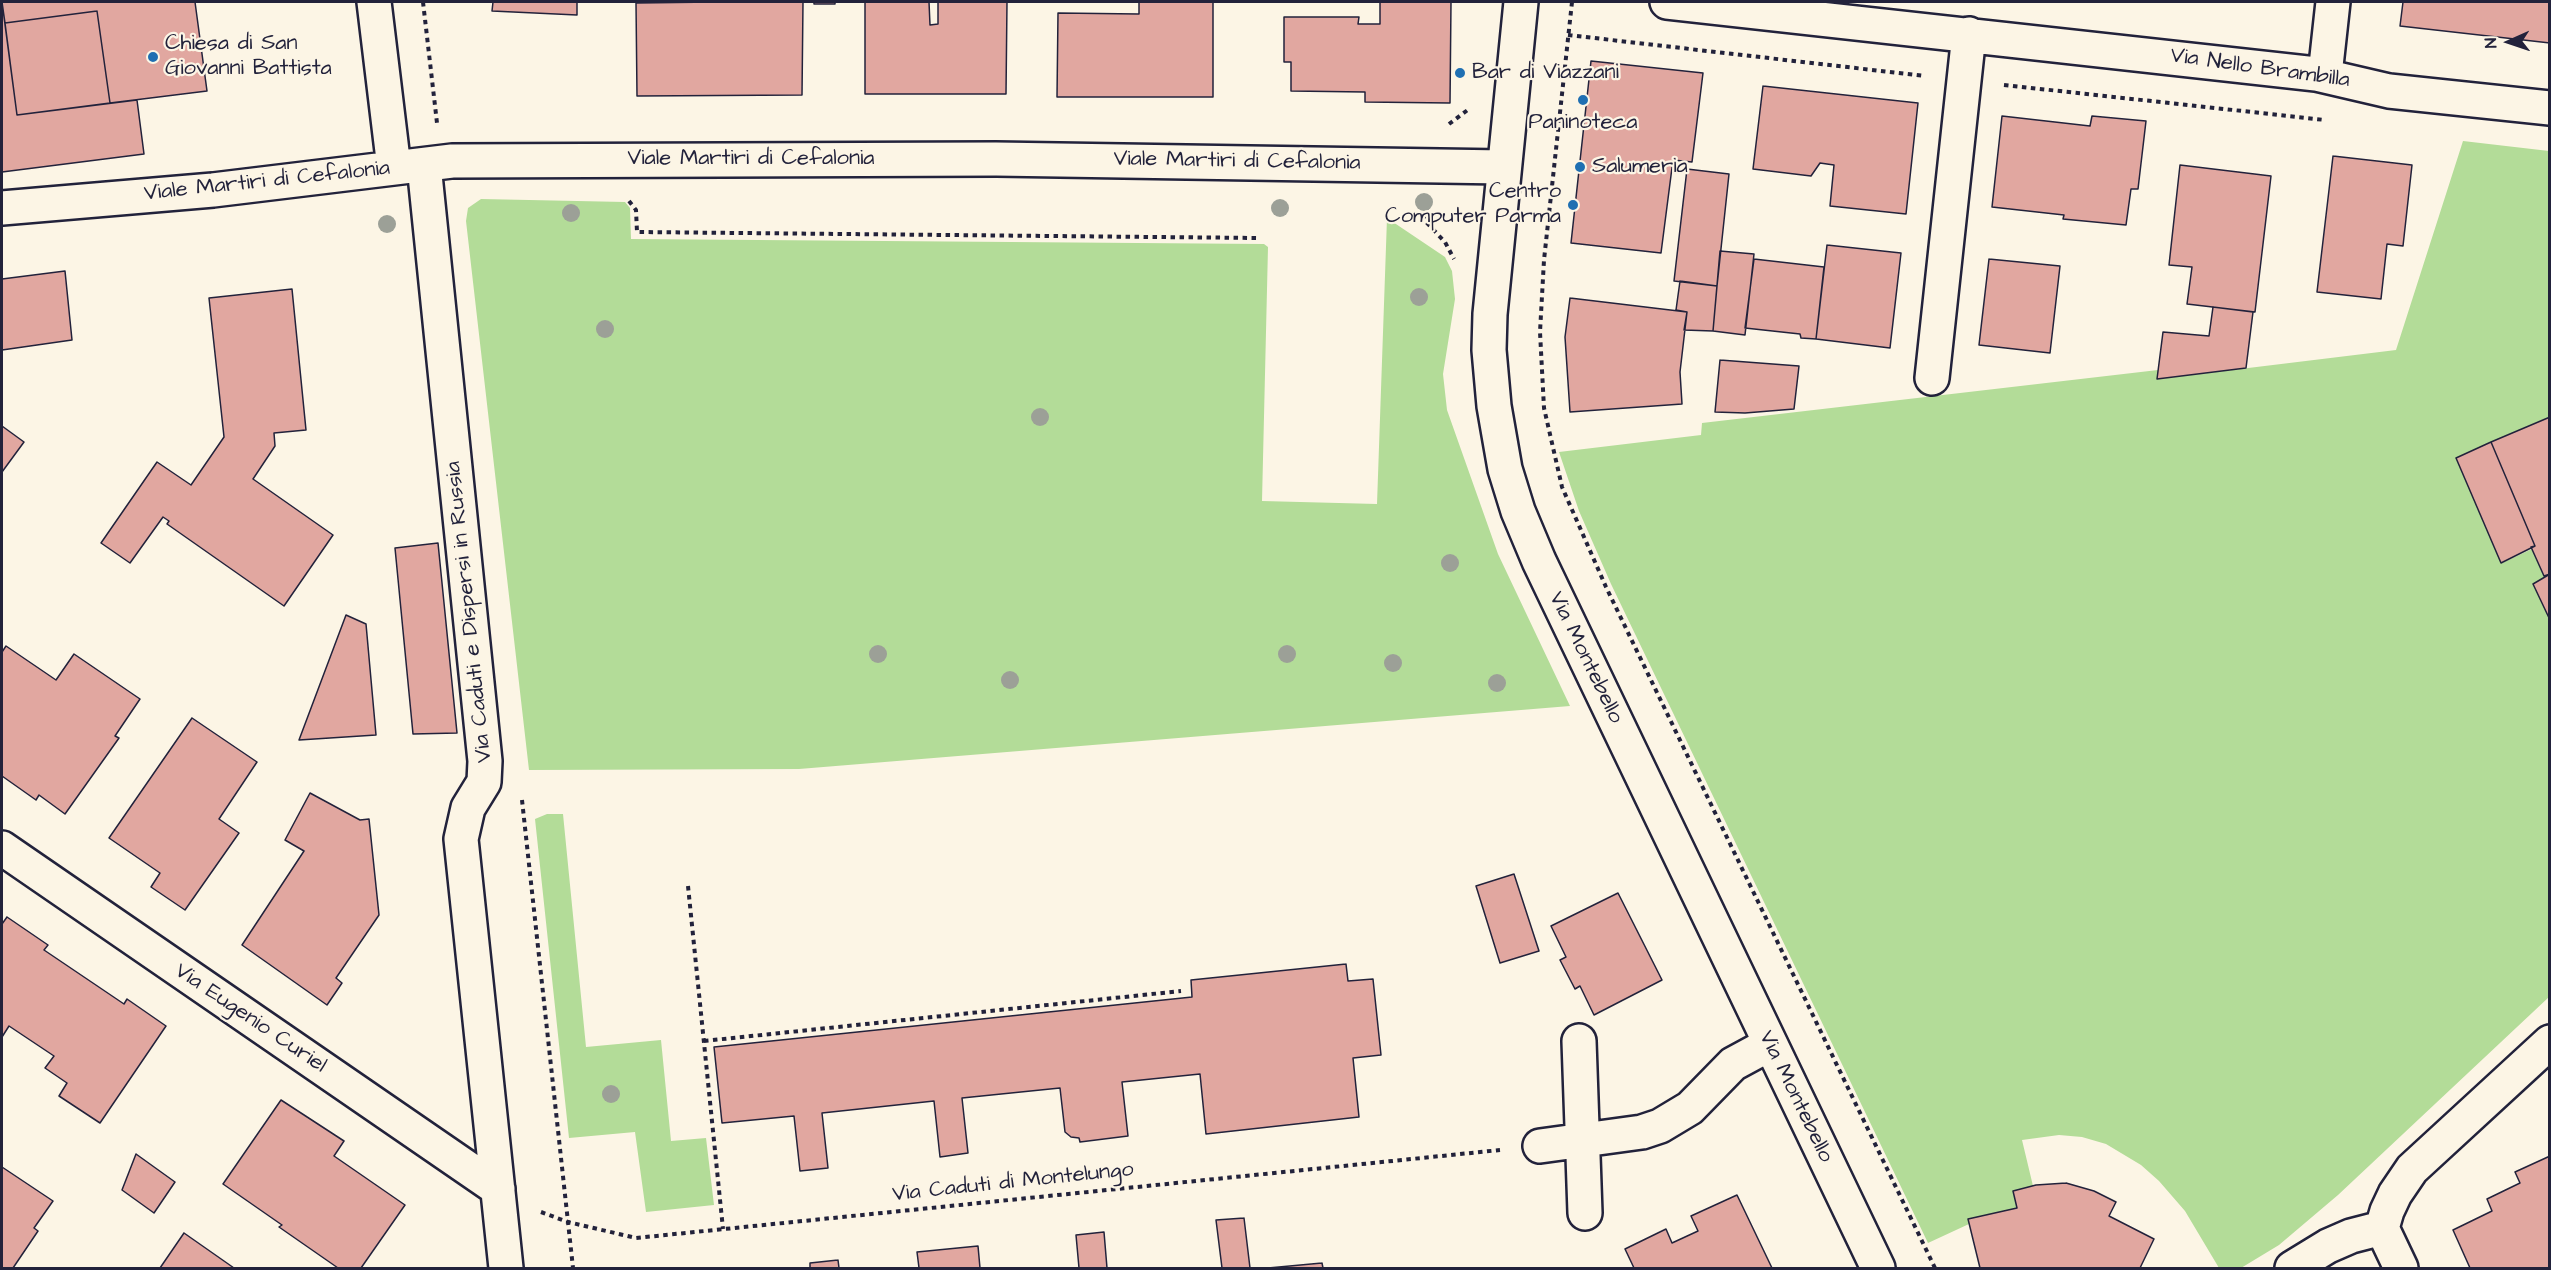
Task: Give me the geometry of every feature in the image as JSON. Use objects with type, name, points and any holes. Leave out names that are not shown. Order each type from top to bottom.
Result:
[{"type":"street","name":"Via Caduti e Dispersi in Russia","points":[[374,2],[423,165],[485,761],[484,782],[468,808],[462,839],[506,1269]]},
{"type":"street","name":"Via Montebello","points":[[1521,2],[1490,297],[1489,350],[1494,406],[1512,490],[1539,561],[1878,1269]]},
{"type":"street","name":"Via Nello Brambilla","points":[[1667,2],[2325,75],[2389,91],[2550,108]]},
{"type":"street","points":[[2325,75],[2333,2]]},
{"type":"street","points":[[1932,378],[1969,34]]},
{"type":"street","name":"Viale Martiri di Cefalonia","points":[[2,208],[213,190],[423,165],[948,159],[1504,167]]},
{"type":"street","name":"Via Eugenio Curiel","points":[[2,848],[498,1189]]},
{"type":"street","points":[[1579,1041],[1585,1213]]},
{"type":"street","points":[[2401,1269],[2382,1228],[2386,1211],[2395,1194],[2419,1161],[2550,1042]]},
{"type":"street","points":[[1540,1146],[1642,1132],[1676,1119],[1690,1108],[1733,1064],[1770,1044]]},
{"type":"street","points":[[2292,1269],[2328,1246],[2351,1236],[2382,1228]]},
{"type":"path","points":[[423,2],[436,119],[423,165]]},
{"type":"path","points":[[1572,2],[1544,260],[1540,332],[1545,408],[1562,487],[1606,587],[1935,1269]]},
{"type":"path","points":[[1568,36],[2327,121]]},
{"type":"path","points":[[624,195],[636,210],[638,232],[1259,238]]},
{"type":"path","points":[[688,886],[723,1229]]},
{"type":"path","points":[[704,1041],[1181,991]]},
{"type":"path","name":"Via Caduti di Montelungo","points":[[498,1189],[532,1209],[559,1219],[636,1238],[1540,1146]]},
{"type":"green space","points":[[2463,141],[2549,151],[2549,417],[2491,442],[2502,563],[2532,549],[2545,579],[2534,584],[2550,620],[2549,997],[2338,1195],[2279,1245],[2241,1268],[2219,1268],[2185,1211],[2159,1181],[2141,1165],[2106,1144],[2082,1137],[2059,1135],[2022,1140],[2033,1186],[2017,1208],[1968,1219],[1969,1224],[1928,1243],[1611,584],[1579,511],[1559,452],[1701,435],[1702,423],[2158,370],[2158,379],[2396,350]]},
{"type":"green space","points":[[481,199],[625,202],[630,208],[631,239],[1264,244],[1268,247],[1262,501],[1377,504],[1387,218],[1445,257],[1452,271],[1455,299],[1443,374],[1447,410],[1498,554],[1570,706],[799,769],[529,770],[466,221],[468,208]]},
{"type":"green space","points":[[547,814],[563,814],[586,1047],[661,1040],[671,1141],[706,1138],[714,1205],[646,1212],[635,1132],[569,1138],[535,819]]},
{"type":"building","name":"Chiesa di San Giovanni Battista","points":[[2,2],[195,2],[207,91],[110,103],[97,11],[5,23]]},
{"type":"building","points":[[2,2],[17,115],[137,100],[144,154],[2,172]]},
{"type":"building","points":[[493,2],[577,2],[577,15],[492,11]]},
{"type":"building","points":[[803,2],[802,95],[637,96],[636,3]]},
{"type":"building","points":[[814,2],[835,2],[835,4],[814,4]]},
{"type":"building","points":[[865,2],[929,2],[930,25],[938,24],[938,2],[1007,2],[1006,94],[865,94]]},
{"type":"building","points":[[1139,2],[1213,2],[1213,97],[1057,97],[1058,13],[1139,14]]},
{"type":"building","points":[[1380,2],[1451,2],[1450,103],[1365,102],[1365,92],[1291,91],[1291,62],[1284,62],[1284,17],[1359,17],[1358,24],[1380,24]]},
{"type":"building","points":[[2403,2],[2550,2],[2550,43],[2400,26]]},
{"type":"building","points":[[97,11],[110,103],[17,115],[5,23]]},
{"type":"building","points":[[1591,61],[1703,73],[1692,162],[1673,160],[1661,253],[1571,243]]},
{"type":"building","points":[[1763,86],[1918,103],[1906,214],[1830,206],[1834,165],[1820,163],[1811,176],[1753,169]]},
{"type":"building","points":[[2002,116],[2090,126],[2092,116],[2146,121],[2138,189],[2131,189],[2126,225],[2063,219],[2064,215],[1992,207]]},
{"type":"building","points":[[2333,156],[2412,165],[2403,246],[2387,244],[2381,299],[2317,292]]},
{"type":"building","points":[[2180,165],[2271,176],[2255,312],[2187,304],[2192,267],[2169,265]]},
{"type":"building","points":[[1687,169],[1729,174],[1717,286],[1674,281]]},
{"type":"building","points":[[1827,245],[1901,253],[1890,348],[1816,339]]},
{"type":"building","points":[[1720,251],[1754,254],[1745,335],[1713,331]]},
{"type":"building","points":[[1754,259],[1824,267],[1816,339],[1801,338],[1800,334],[1745,328]]},
{"type":"building","points":[[1989,259],[2060,266],[2050,353],[1979,345]]},
{"type":"building","points":[[65,271],[72,340],[2,350],[2,279]]},
{"type":"building","points":[[1680,281],[1717,286],[1713,331],[1684,330],[1687,312],[1676,310]]},
{"type":"building","points":[[292,289],[306,430],[274,433],[275,446],[253,479],[333,535],[284,606],[167,524],[169,521],[163,517],[130,563],[101,543],[157,462],[191,485],[224,437],[209,298]]},
{"type":"building","points":[[1570,298],[1687,312],[1680,372],[1682,404],[1570,412],[1565,337]]},
{"type":"building","points":[[2213,307],[2253,312],[2246,368],[2157,379],[2163,332],[2209,336]]},
{"type":"building","points":[[1720,360],[1799,366],[1794,409],[1745,413],[1715,412]]},
{"type":"building","points":[[2550,417],[2550,574],[2544,576],[2531,547],[2535,546],[2491,442]]},
{"type":"building","points":[[2,426],[24,442],[2,472]]},
{"type":"building","points":[[2491,442],[2535,546],[2501,563],[2456,458]]},
{"type":"building","points":[[438,543],[457,733],[413,734],[395,548]]},
{"type":"building","points":[[2550,574],[2550,620],[2533,584]]},
{"type":"building","points":[[346,615],[366,624],[376,735],[299,740]]},
{"type":"building","points":[[6,646],[56,680],[74,654],[140,699],[115,736],[119,738],[65,814],[39,795],[36,800],[2,776],[2,652]]},
{"type":"building","points":[[192,718],[257,762],[219,819],[239,833],[185,910],[151,887],[160,873],[109,838]]},
{"type":"building","points":[[310,793],[360,820],[369,819],[379,915],[336,978],[342,983],[327,1005],[242,945],[304,851],[285,840]]},
{"type":"building","points":[[1514,874],[1539,951],[1500,963],[1476,886]]},
{"type":"building","points":[[1618,893],[1662,980],[1594,1015],[1580,986],[1575,989],[1560,960],[1566,957],[1551,926]]},
{"type":"building","points":[[7,917],[48,945],[44,950],[124,1004],[127,999],[166,1026],[100,1123],[59,1096],[67,1083],[45,1068],[54,1056],[9,1026],[2,1037],[2,924]]},
{"type":"building","points":[[1346,964],[1348,981],[1373,979],[1381,1055],[1353,1058],[1359,1117],[1206,1134],[1200,1074],[1122,1082],[1128,1136],[1080,1142],[1079,1138],[1071,1137],[1065,1132],[1060,1088],[962,1098],[968,1153],[940,1157],[934,1101],[822,1113],[828,1168],[800,1171],[794,1116],[722,1123],[714,1047],[1192,997],[1191,980]]},
{"type":"building","points":[[281,1100],[344,1141],[334,1156],[405,1205],[361,1268],[338,1268],[223,1184]]},
{"type":"building","points":[[136,1154],[175,1182],[154,1213],[122,1190]]},
{"type":"building","points":[[2550,1156],[2550,1268],[2470,1268],[2453,1230],[2492,1211],[2487,1199],[2520,1183],[2515,1172]]},
{"type":"building","points":[[2,1167],[53,1201],[34,1228],[38,1231],[13,1268],[2,1268]]},
{"type":"building","points":[[2066,1183],[2094,1191],[2116,1202],[2109,1216],[2154,1239],[2140,1268],[1980,1268],[1968,1219],[2017,1208],[2013,1191],[2036,1185]]},
{"type":"building","points":[[1737,1195],[1772,1268],[1634,1268],[1625,1249],[1666,1229],[1672,1243],[1698,1231],[1691,1216]]},
{"type":"building","points":[[1244,1218],[1250,1268],[1222,1268],[1216,1220]]},
{"type":"building","points":[[1104,1232],[1107,1268],[1079,1268],[1076,1235]]},
{"type":"building","points":[[184,1233],[234,1268],[160,1268]]},
{"type":"building","points":[[978,1246],[980,1268],[919,1268],[917,1252]]},
{"type":"building","points":[[838,1260],[839,1268],[810,1268],[810,1263]]},
{"type":"building","points":[[1322,1263],[1323,1268],[1268,1268]]},
{"type":"place","name":"Chiesa di San Giovanni Battista","points":[[153,57]]},
{"type":"place","name":"Bar di Viazzani","points":[[1460,73]]},
{"type":"place","name":"Paninoteca","points":[[1583,100]]},
{"type":"place","name":"Salumeria","points":[[1580,167]]},
{"type":"place","name":"Centro Computer Parma","points":[[1573,205]]}]
